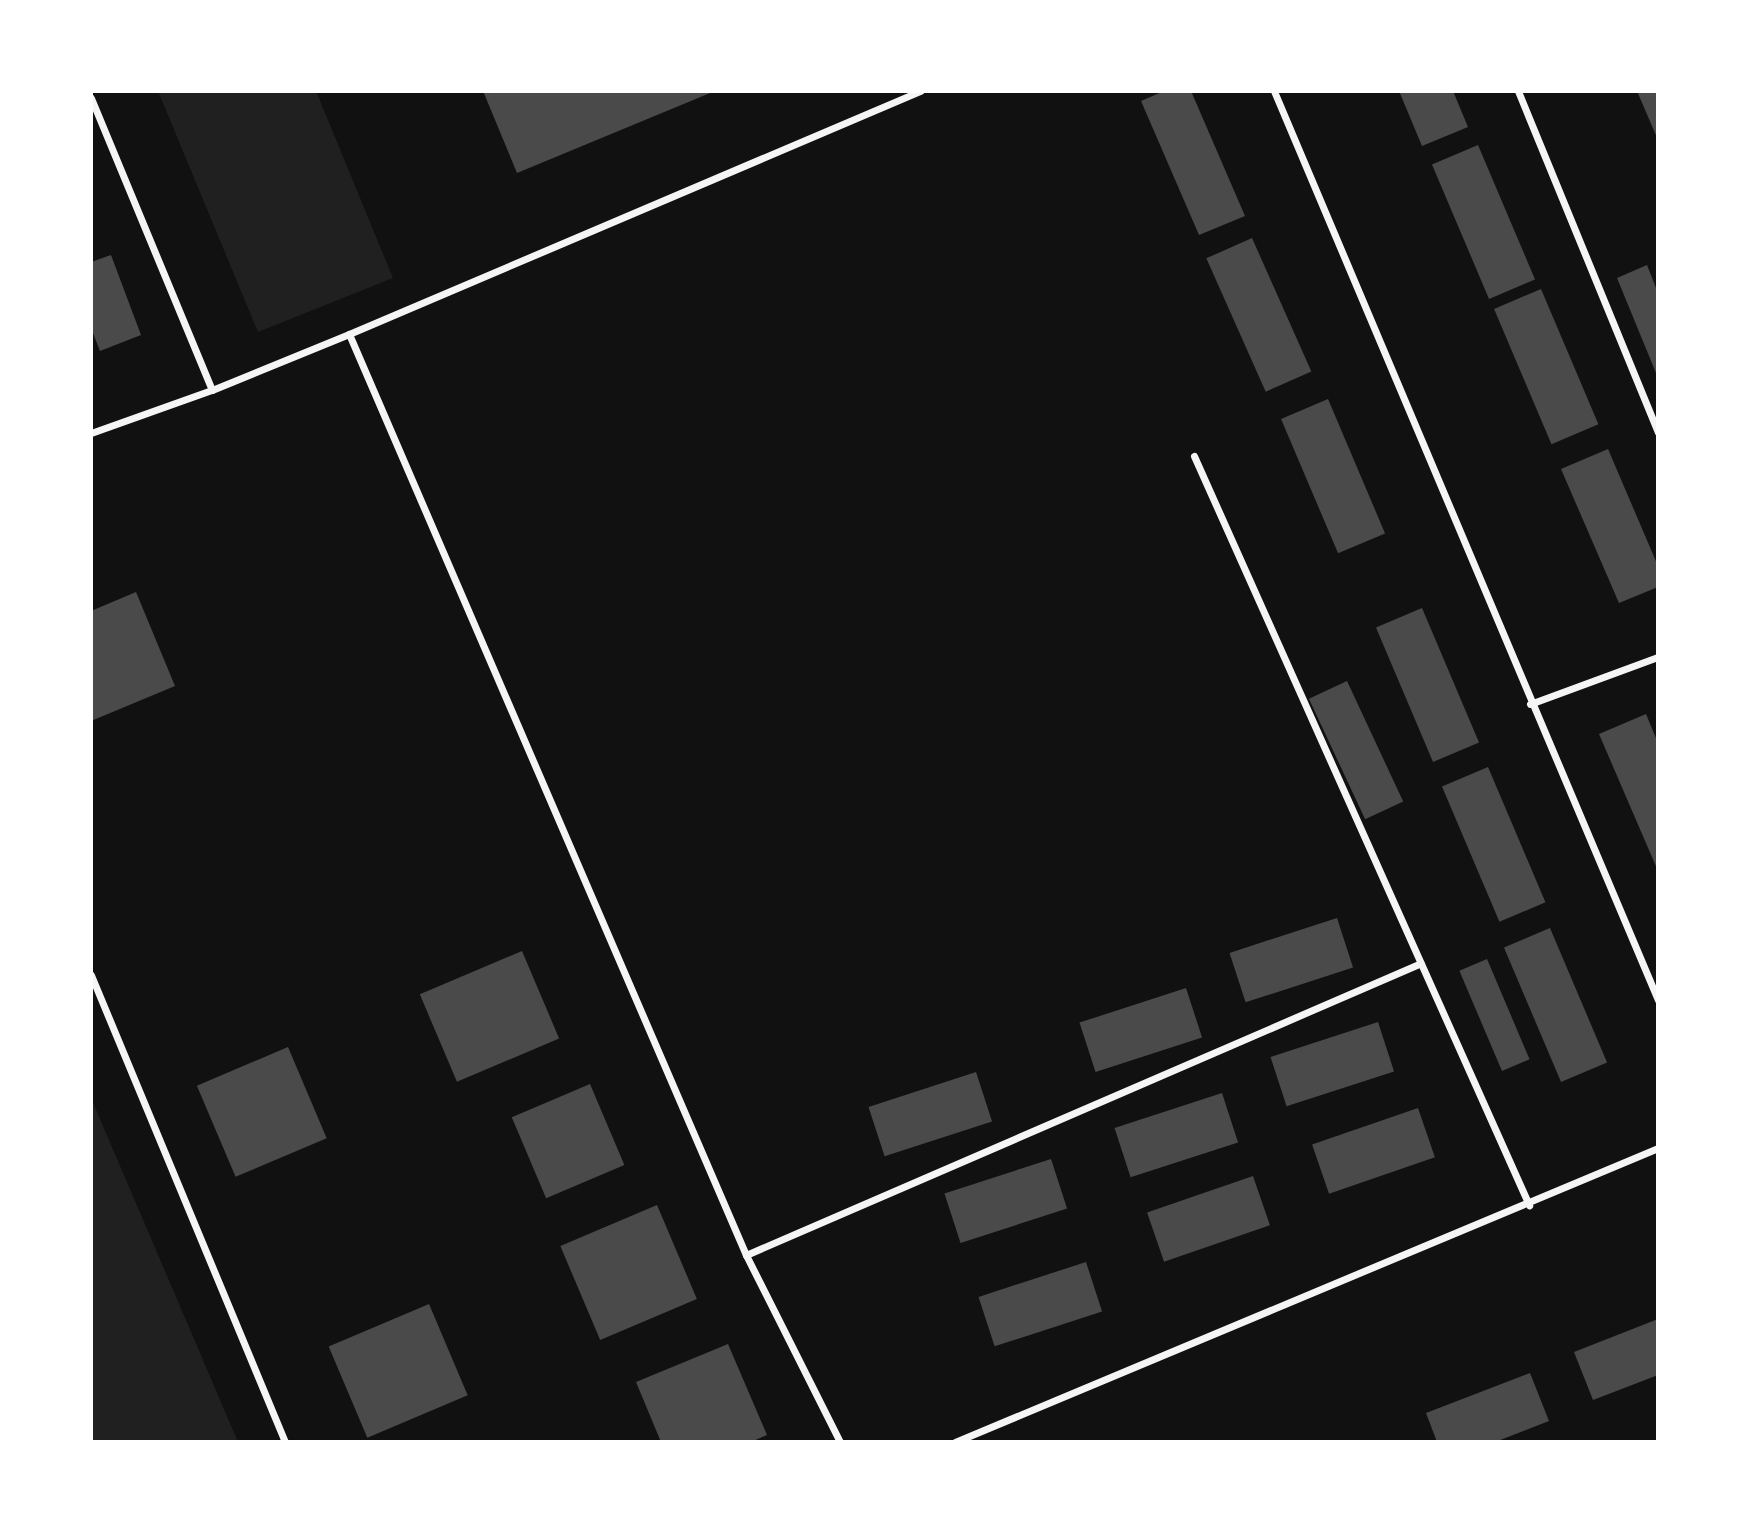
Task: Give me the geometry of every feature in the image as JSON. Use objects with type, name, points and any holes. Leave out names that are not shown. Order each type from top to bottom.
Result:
[{"type":"street","points":[[91,433],[212,390],[349,334],[920,91]]},
{"type":"street","points":[[1274,91],[1530,704],[1658,1000]]},
{"type":"street","points":[[1518,91],[1658,432]]},
{"type":"street","points":[[91,98],[212,390]]},
{"type":"street","points":[[349,334],[746,1255],[840,1442]]},
{"type":"street","points":[[1194,456],[1529,1205]]},
{"type":"street","points":[[1530,704],[1658,657]]},
{"type":"street","points":[[746,1255],[1421,963]]},
{"type":"street","points":[[91,975],[285,1442]]},
{"type":"street","points":[[955,1442],[1529,1205],[1658,1148]]},
{"type":"shaded area","points":[[158,91],[316,91],[393,278],[258,332]]},
{"type":"shaded area","points":[[91,1098],[238,1442],[91,1442]]},
{"type":"building","points":[[483,91],[715,91],[517,173]]},
{"type":"building","points":[[1164,91],[1191,91],[1245,216],[1199,235],[1141,101]]},
{"type":"building","points":[[1399,91],[1453,91],[1468,127],[1422,146]]},
{"type":"building","points":[[1637,91],[1658,91],[1658,140]]},
{"type":"building","points":[[1478,145],[1535,279],[1489,299],[1432,165]]},
{"type":"building","points":[[1252,238],[1311,371],[1266,392],[1206,258]]},
{"type":"building","points":[[111,255],[141,335],[100,351],[91,328],[91,262]]},
{"type":"building","points":[[1647,265],[1658,293],[1656,373],[1617,278]]},
{"type":"building","points":[[1541,289],[1598,424],[1551,444],[1494,309]]},
{"type":"building","points":[[1328,399],[1385,533],[1338,553],[1281,419]]},
{"type":"building","points":[[1608,449],[1658,566],[1658,587],[1619,603],[1561,469]]},
{"type":"building","points":[[136,592],[175,686],[91,721],[91,611]]},
{"type":"building","points":[[1422,608],[1479,742],[1433,762],[1376,628]]},
{"type":"building","points":[[1347,681],[1403,802],[1365,819],[1309,699]]},
{"type":"building","points":[[1646,714],[1658,743],[1658,871],[1599,734]]},
{"type":"building","points":[[1488,767],[1545,902],[1499,922],[1442,787]]},
{"type":"building","points":[[1337,918],[1353,967],[1246,1002],[1230,953]]},
{"type":"building","points":[[1550,928],[1607,1062],[1561,1082],[1504,948]]},
{"type":"building","points":[[522,951],[559,1038],[457,1082],[420,994]]},
{"type":"building","points":[[1487,959],[1530,1059],[1502,1071],[1459,971]]},
{"type":"building","points":[[1186,988],[1202,1037],[1096,1072],[1079,1023]]},
{"type":"building","points":[[1378,1022],[1394,1071],[1287,1106],[1271,1057]]},
{"type":"building","points":[[288,1047],[327,1138],[236,1177],[197,1086]]},
{"type":"building","points":[[976,1072],[992,1121],[885,1156],[869,1107]]},
{"type":"building","points":[[590,1084],[624,1165],[546,1198],[512,1117]]},
{"type":"building","points":[[1222,1093],[1238,1142],[1131,1177],[1115,1128]]},
{"type":"building","points":[[1418,1108],[1435,1157],[1329,1194],[1312,1144]]},
{"type":"building","points":[[1051,1159],[1067,1208],[961,1243],[944,1194]]},
{"type":"building","points":[[1253,1176],[1270,1225],[1164,1262],[1147,1212]]},
{"type":"building","points":[[657,1205],[697,1299],[600,1340],[560,1246]]},
{"type":"building","points":[[1086,1262],[1102,1311],[995,1346],[979,1297]]},
{"type":"building","points":[[429,1304],[468,1395],[367,1438],[329,1347]]},
{"type":"building","points":[[1658,1319],[1658,1375],[1593,1400],[1574,1352]]},
{"type":"building","points":[[728,1344],[767,1435],[751,1442],[661,1442],[636,1382]]},
{"type":"building","points":[[1530,1373],[1549,1421],[1495,1442],[1437,1442],[1426,1413]]}]
